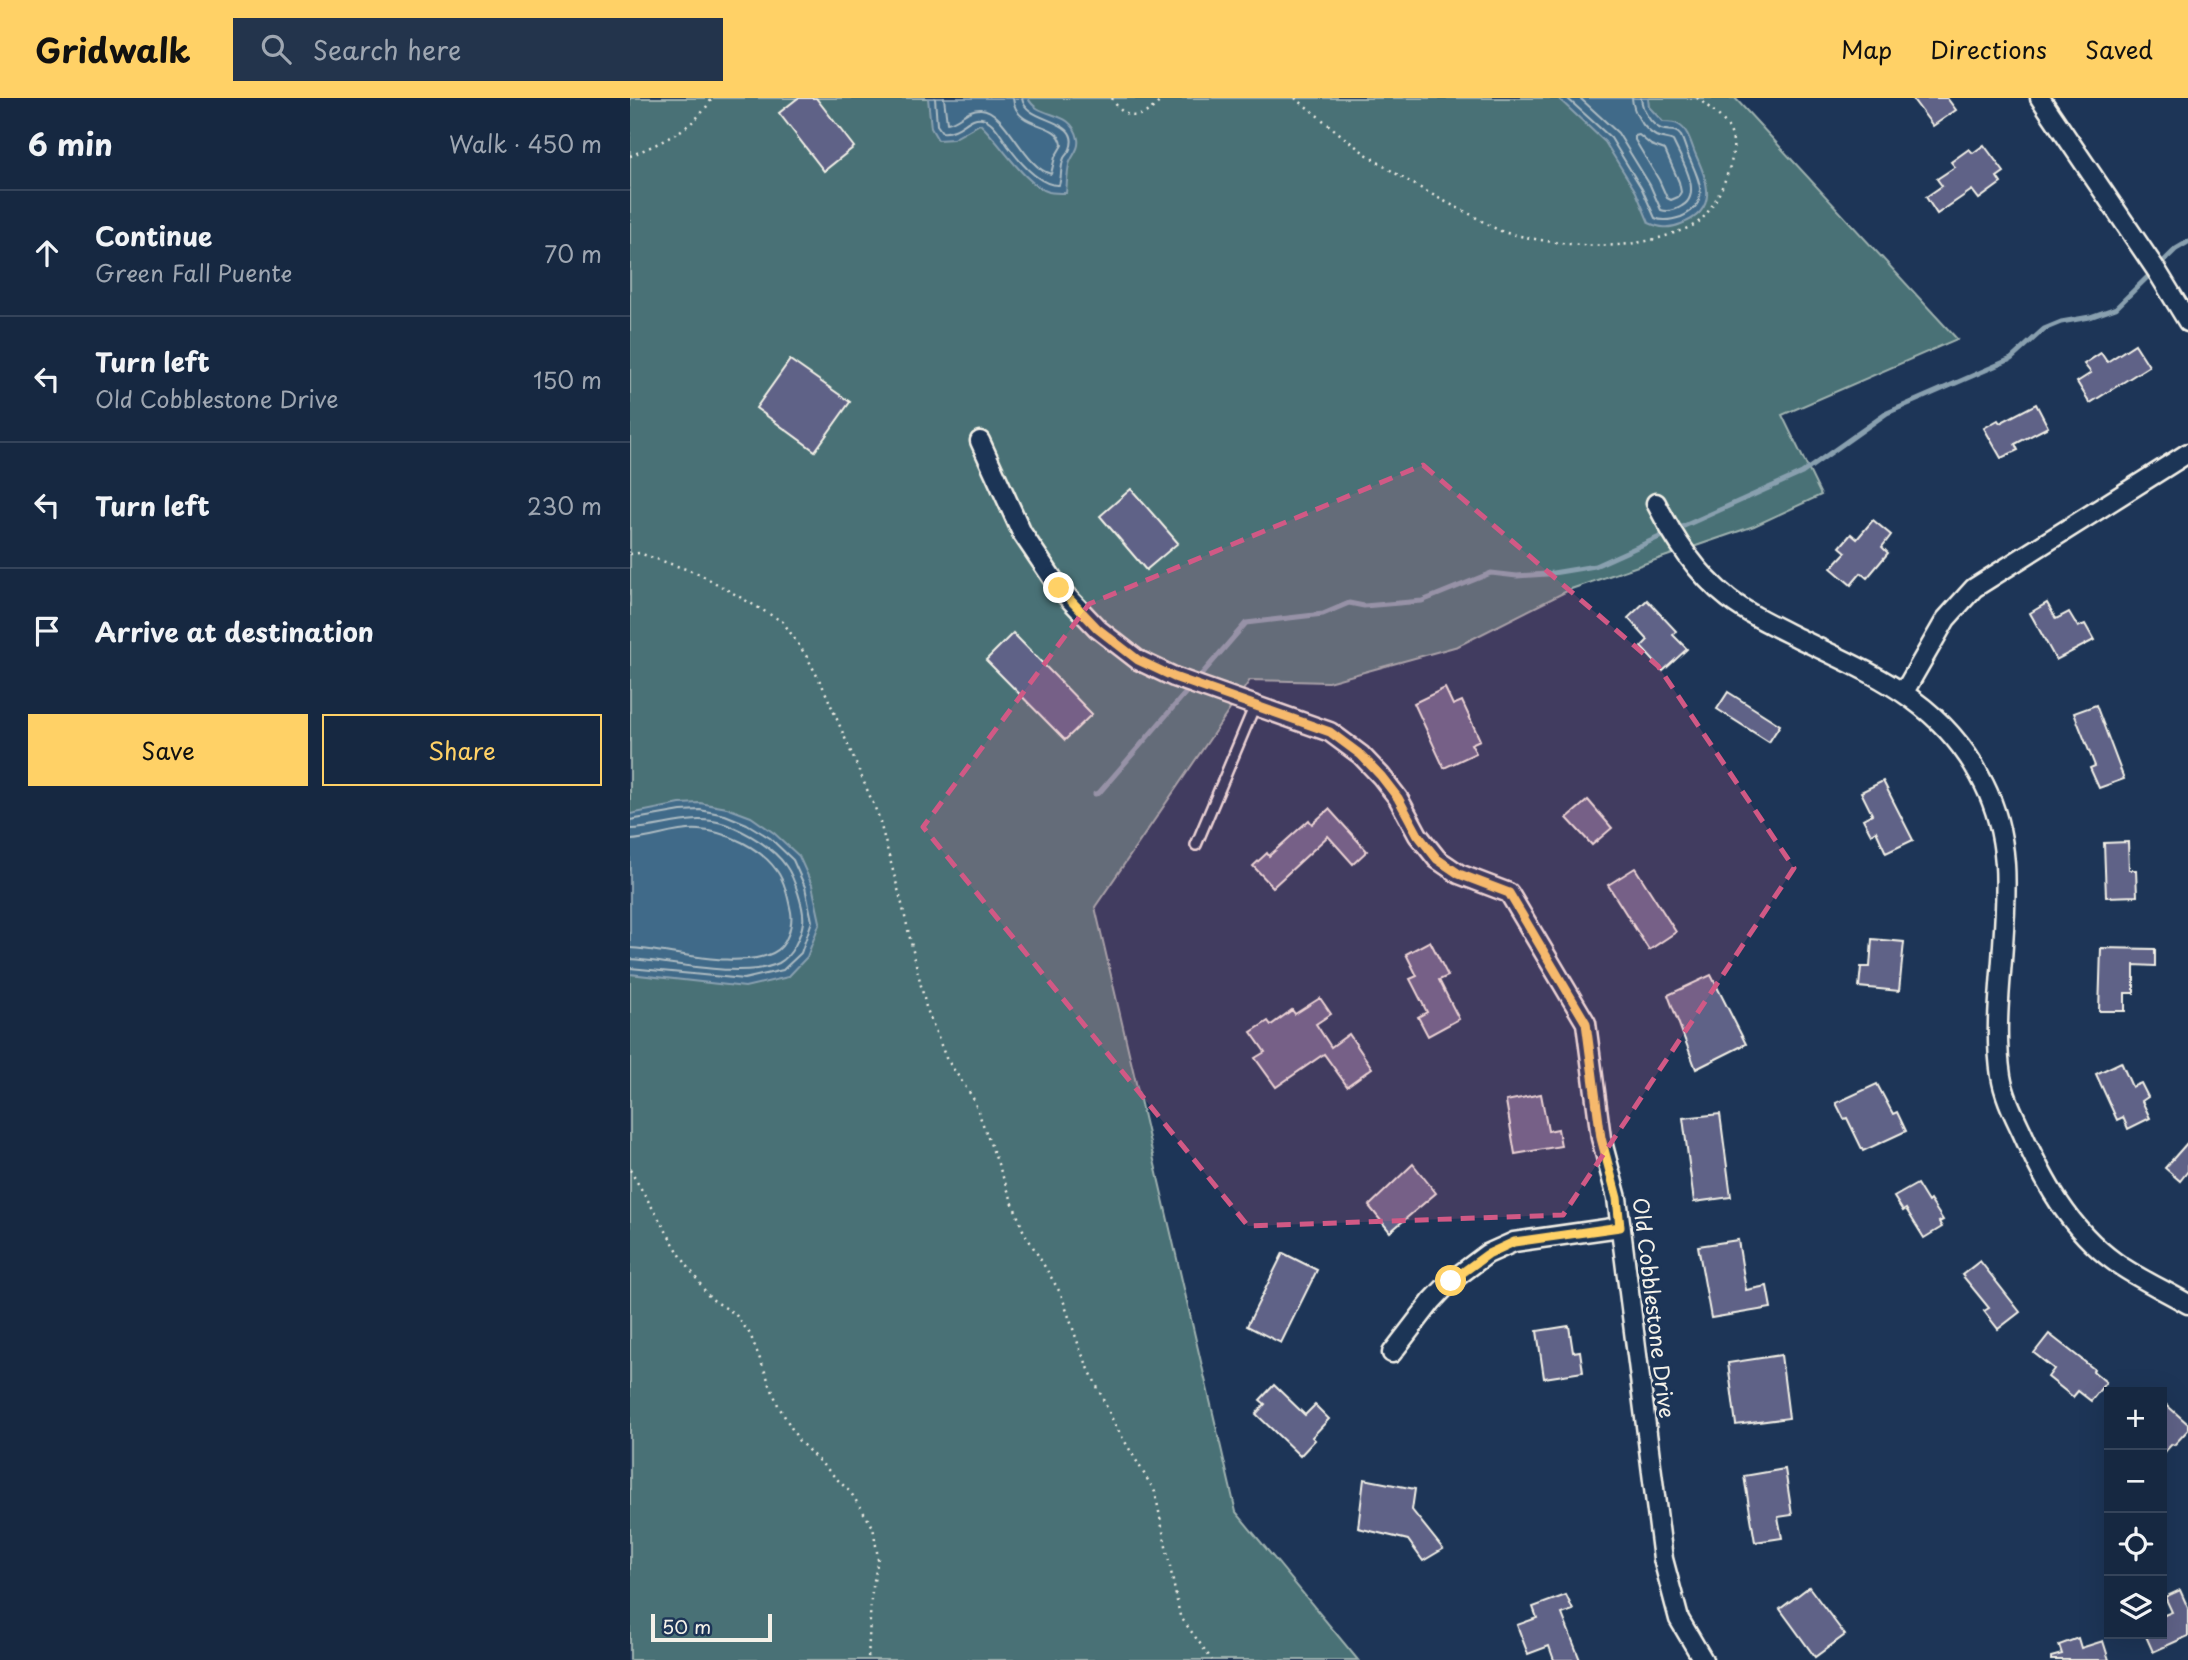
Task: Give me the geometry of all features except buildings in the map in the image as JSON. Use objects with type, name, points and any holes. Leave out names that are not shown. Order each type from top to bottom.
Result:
[{"type":"street","points":[[2040,98],[2157,271],[2188,322]]},
{"type":"street","points":[[979,441],[1022,533],[1059,588],[1098,629],[1138,660],[1255,705]]},
{"type":"street","points":[[1904,692],[1946,619],[1974,587],[2188,453]]},
{"type":"street","points":[[1656,503],[1688,558],[1709,582],[1730,600],[1763,621],[1879,677],[1904,692],[1938,719],[1964,750],[1985,785],[1999,822],[2006,854],[2008,882],[1998,1021],[2001,1077],[2007,1099],[2038,1170],[2065,1213],[2116,1263],[2188,1304]]},
{"type":"street","name":"Old Cobblestone Drive","points":[[1255,705],[1330,732],[1361,755],[1381,776],[1398,798],[1418,835],[1437,859],[1459,874],[1509,893],[1586,1023],[1601,1138],[1617,1198],[1663,1559],[1679,1619],[1703,1660]]},
{"type":"street","points":[[1392,1353],[1451,1281],[1488,1254],[1514,1242],[1620,1227]]},
{"type":"lane","points":[[1196,845],[1255,705]]},
{"type":"path","points":[[630,156],[660,143],[692,122],[712,98]]},
{"type":"path","points":[[1112,98],[1117,107],[1126,114],[1136,116],[1154,108],[1163,98]]},
{"type":"path","points":[[1295,98],[1365,153],[1455,207],[1508,233],[1572,244],[1609,246],[1630,245],[1660,238],[1686,228],[1701,219],[1719,195],[1734,154],[1733,135],[1728,125],[1697,98]]},
{"type":"path","points":[[630,554],[639,553],[700,574],[783,622],[807,657],[824,689],[878,815],[926,1007],[946,1058],[973,1098],[1023,1230],[1061,1294],[1081,1352],[1115,1425],[1155,1492],[1180,1616],[1212,1660]]},
{"type":"path","points":[[630,1170],[682,1258],[710,1298],[735,1314],[750,1334],[778,1405],[799,1441],[851,1493],[873,1527],[878,1558],[871,1598],[868,1660]]},
{"type":"highlighted area","points":[[1423,465],[1658,666],[1794,868],[1563,1215],[1248,1226],[923,827],[1089,604]]},
{"type":"green space","points":[[630,98],[1735,98],[1957,339],[1782,415],[1821,495],[1754,526],[1571,589],[1458,646],[1328,682],[1250,680],[1095,907],[1236,1512],[1358,1660],[630,1660]]},
{"type":"water","points":[[928,98],[1028,98],[1039,109],[1062,118],[1075,129],[1078,139],[1077,150],[1069,165],[1066,193],[1049,192],[1030,181],[980,124],[953,139],[938,140],[931,128]]},
{"type":"water","points":[[1558,98],[1648,98],[1649,107],[1663,122],[1677,124],[1689,137],[1706,185],[1706,203],[1701,211],[1693,218],[1672,227],[1649,223],[1636,192],[1605,142]]},
{"type":"water","points":[[700,803],[727,808],[751,817],[799,856],[812,885],[820,922],[807,957],[788,977],[745,987],[630,974],[630,814],[680,804]]},
{"type":"waterway","points":[[1095,794],[1099,793],[1246,623],[1323,614],[1349,603],[1364,606],[1422,601],[1491,573],[1517,576],[1547,574],[1595,566],[1802,473],[1887,413],[2011,359],[2044,329],[2116,308],[2176,249],[2188,242]]},
{"type":"route","points":[[1059,588],[1098,629],[1138,660],[1174,677],[1330,732],[1361,755],[1398,798],[1418,835],[1437,859],[1459,874],[1509,893],[1586,1023],[1601,1138],[1617,1198],[1620,1227],[1514,1242],[1488,1254],[1451,1281]]}]
